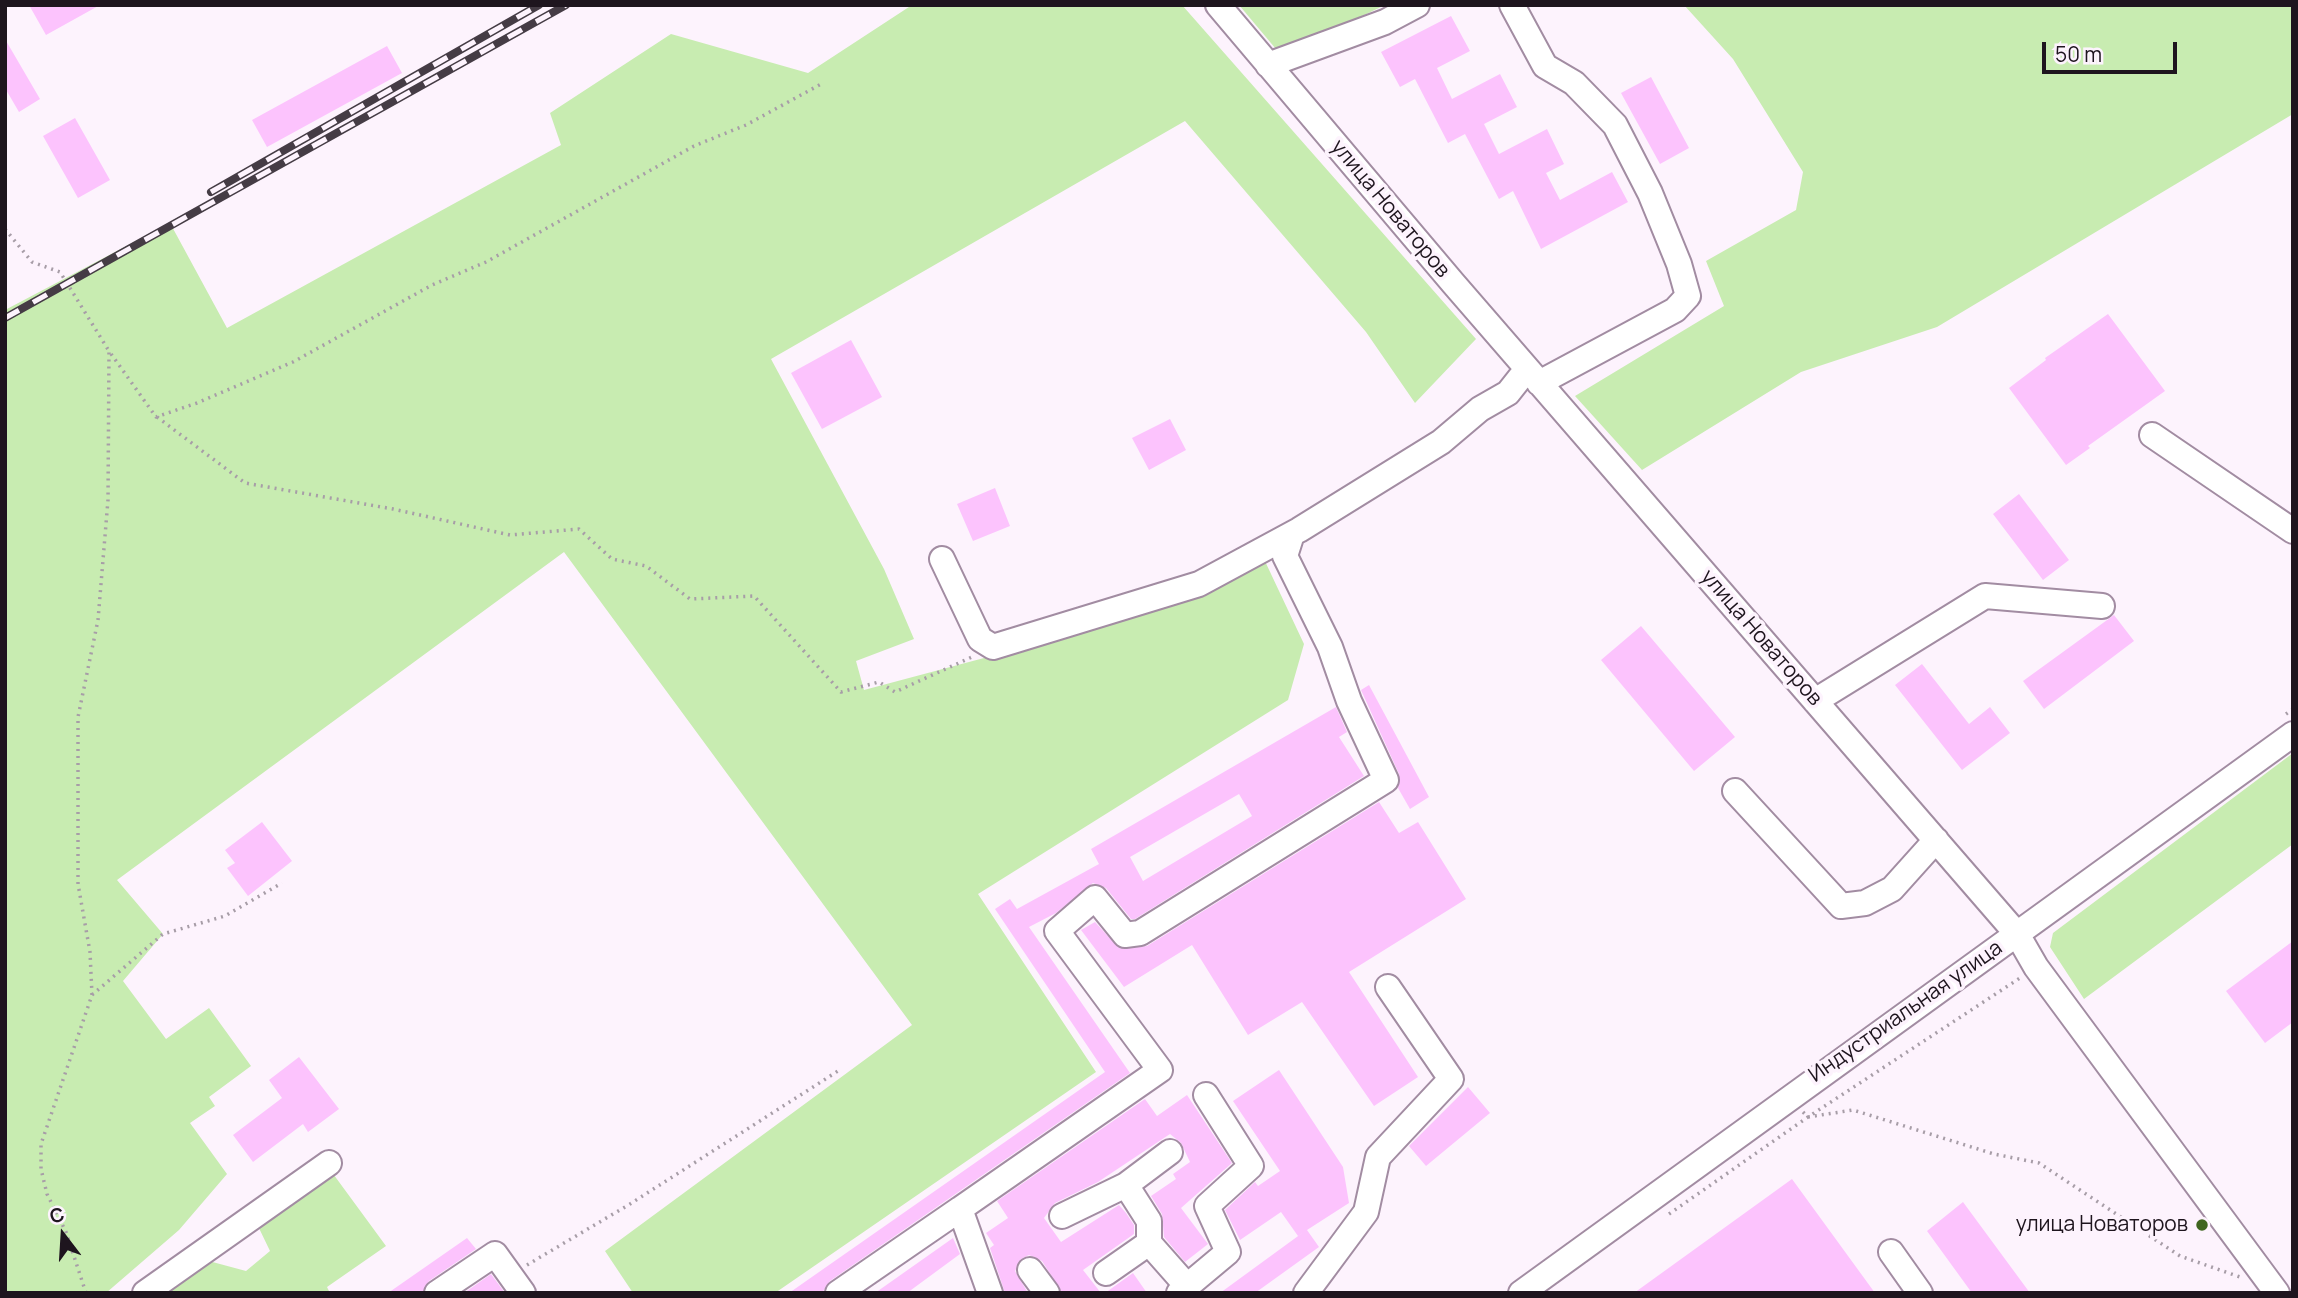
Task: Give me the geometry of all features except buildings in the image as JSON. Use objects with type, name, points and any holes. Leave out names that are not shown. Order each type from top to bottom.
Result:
[{"type":"street","name":"улица Новаторов","points":[[1218,5],[1533,376],[2017,934],[2036,967],[2277,1293]]},
{"type":"street","points":[[1268,65],[1385,22],[1418,5]]},
{"type":"street","points":[[942,559],[980,639],[993,647],[1199,584],[1292,534],[1441,442],[1480,409],[1533,376],[1675,310],[1688,296],[1679,264],[1650,193],[1615,125],[1574,83],[1545,66],[1512,5]]},
{"type":"street","points":[[2152,435],[2293,531]]},
{"type":"street","points":[[838,1293],[1160,1070],[1057,931],[1095,898],[1125,934],[1140,933],[1386,780],[1349,701],[1330,647],[1285,556],[1292,534]]},
{"type":"street","points":[[1815,701],[1986,596],[2102,606]]},
{"type":"street","name":"Индустриальная улица","points":[[1521,1293],[1789,1095],[2293,734]]},
{"type":"street","points":[[1735,791],[1841,906],[1865,903],[1892,889],[1936,840]]},
{"type":"street","points":[[1306,1293],[1366,1212],[1378,1157],[1451,1079],[1388,987]]},
{"type":"street","points":[[1126,1185],[1149,1221],[1149,1243],[1183,1289],[1228,1252],[1207,1206],[1251,1166],[1206,1095]]},
{"type":"street","points":[[1062,1216],[1126,1185],[1171,1152]]},
{"type":"street","points":[[145,1293],[329,1163]]},
{"type":"street","points":[[960,1209],[990,1293]]},
{"type":"street","points":[[1106,1273],[1149,1243]]},
{"type":"street","points":[[1891,1252],[1920,1293]]},
{"type":"street","points":[[437,1293],[495,1254],[517,1284]]},
{"type":"street","points":[[1030,1270],[1047,1293]]},
{"type":"path","points":[[156,417],[197,403],[293,362],[432,285],[486,262],[694,146],[746,125],[823,83]]},
{"type":"path","points":[[5,229],[32,262],[61,272],[94,322],[109,351],[156,417],[246,483],[393,509],[510,535],[579,529],[612,559],[646,566],[690,599],[754,596],[841,692],[879,682],[895,692],[993,647]]},
{"type":"path","points":[[86,1293],[66,1232],[47,1194],[41,1169],[41,1144],[92,995],[90,951],[77,875],[78,718],[99,620],[108,500],[109,351]]},
{"type":"path","points":[[92,995],[163,934],[225,916],[282,883]]},
{"type":"path","points":[[1659,1221],[1808,1118],[2036,967]]},
{"type":"path","points":[[517,1284],[630,1204],[838,1071]]},
{"type":"path","points":[[1789,1095],[1808,1118]]},
{"type":"path","points":[[1808,1118],[1853,1110],[1899,1127],[1994,1154],[2039,1163],[2180,1256],[2246,1280]]},
{"type":"green space","points":[[912,5],[1182,5],[1476,339],[1415,403],[1366,332],[1185,121],[771,359],[884,569],[914,639],[856,661],[864,690],[1089,630],[1263,557],[1304,644],[1288,700],[978,894],[1096,1072],[775,1293],[633,1293],[605,1251],[912,1025],[564,552],[117,880],[163,934],[123,981],[166,1039],[209,1008],[251,1066],[209,1097],[215,1106],[190,1123],[227,1174],[179,1230],[106,1293],[5,1293],[5,310],[170,223],[227,328],[561,145],[550,113],[671,34],[808,73]]},
{"type":"green space","points":[[1239,5],[1385,5],[1281,55]]},
{"type":"green space","points":[[1684,5],[2293,5],[2293,114],[1937,327],[1801,372],[1642,470],[1575,396],[1724,306],[1706,261],[1796,210],[1803,172],[1733,59]]},
{"type":"green space","points":[[2293,753],[2293,844],[2084,999],[2050,947],[2053,933]]},
{"type":"green space","points":[[331,1171],[386,1246],[327,1287],[330,1293],[154,1293],[205,1260],[246,1271],[270,1251],[257,1224]]},
{"type":"railway","points":[[211,192],[539,5]]},
{"type":"railway","points":[[5,318],[566,5]]},
{"type":"place","name":"улица Новаторов","points":[[2202,1225]]}]
